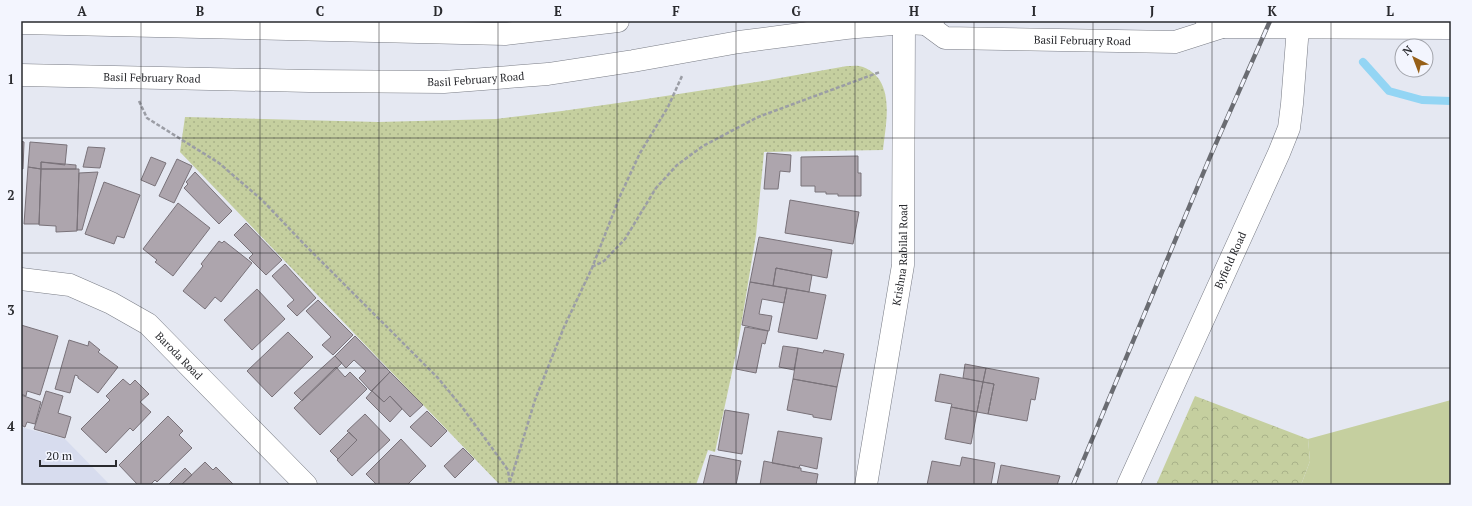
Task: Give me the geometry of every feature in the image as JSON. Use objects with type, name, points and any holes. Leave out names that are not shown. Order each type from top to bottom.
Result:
[{"type":"street","points":[[21,23],[505,34],[618,21]]},
{"type":"street","points":[[797,21],[816,32]]},
{"type":"street","name":"Basil February Road","points":[[21,75],[301,81],[444,82],[548,74],[693,51],[739,42],[846,28],[929,22],[945,38],[1175,42],[1215,23],[1298,27],[1451,28]]},
{"type":"street","name":"Krishna Rabilal Road","points":[[866,485],[903,265],[904,23]]},
{"type":"street","name":"Byfield Road","points":[[1128,485],[1289,128],[1298,27]]},
{"type":"street","name":"Baroda Road","points":[[21,280],[70,285],[111,303],[148,324],[306,485]]},
{"type":"path","points":[[510,484],[535,400],[564,327],[592,268],[620,196],[633,168],[647,141],[668,107],[693,51]]},
{"type":"path","points":[[592,268],[604,261],[625,239],[656,188],[677,165],[703,146],[758,117],[848,83],[904,64]]},
{"type":"path","points":[[128,77],[147,118],[219,163],[262,200],[309,250],[438,378],[462,407],[508,470],[510,484]]},
{"type":"shaded area","points":[[21,427],[65,439],[110,485],[21,485]]},
{"type":"green space","points":[[847,66],[863,67],[873,73],[885,92],[887,115],[883,150],[764,152],[756,235],[738,344],[715,452],[708,450],[696,485],[500,485],[180,152],[185,117],[378,122],[496,119],[646,99]]},
{"type":"green space","points":[[1195,396],[1308,439],[1310,461],[1301,485],[1156,485]]},
{"type":"green space","points":[[1451,400],[1451,485],[1301,485],[1310,461],[1308,439]]},
{"type":"building","points":[[21,141],[24,142],[23,169],[21,169]]},
{"type":"building","points":[[30,142],[67,145],[65,165],[41,162],[41,169],[28,167]]},
{"type":"building","points":[[88,147],[105,148],[100,168],[83,167]]},
{"type":"building","points":[[767,153],[791,155],[790,172],[780,171],[778,189],[764,189]]},
{"type":"building","points":[[858,156],[858,173],[861,173],[861,196],[838,196],[838,194],[826,194],[826,192],[815,192],[815,186],[801,186],[801,157]]},
{"type":"building","points":[[151,157],[166,163],[155,186],[141,180]]},
{"type":"building","points":[[177,159],[192,166],[174,203],[159,196]]},
{"type":"building","points":[[41,162],[76,165],[76,169],[41,169]]},
{"type":"building","points":[[28,167],[41,169],[39,224],[24,224]]},
{"type":"building","points":[[41,169],[79,169],[77,231],[56,232],[56,226],[39,225]]},
{"type":"building","points":[[98,172],[82,230],[77,230],[79,173]]},
{"type":"building","points":[[195,172],[232,211],[219,224],[184,188],[188,184],[186,182]]},
{"type":"building","points":[[104,182],[140,195],[124,238],[117,236],[114,244],[85,234]]},
{"type":"building","points":[[790,200],[859,212],[853,244],[785,233]]},
{"type":"building","points":[[178,203],[210,228],[173,276],[155,262],[157,260],[143,249]]},
{"type":"building","points":[[246,223],[282,260],[266,275],[249,258],[253,254],[234,235]]},
{"type":"building","points":[[759,237],[832,250],[827,278],[776,268],[773,286],[750,282]]},
{"type":"building","points":[[219,241],[222,243],[224,241],[252,263],[221,302],[215,297],[205,309],[183,291],[203,266],[201,264]]},
{"type":"building","points":[[285,264],[316,298],[297,316],[287,306],[294,300],[272,276]]},
{"type":"building","points":[[776,268],[812,275],[809,292],[773,286]]},
{"type":"building","points":[[750,282],[787,288],[784,303],[762,299],[759,314],[772,316],[769,331],[742,325]]},
{"type":"building","points":[[787,288],[826,295],[817,339],[778,332]]},
{"type":"building","points":[[257,289],[285,319],[252,350],[224,320]]},
{"type":"building","points":[[318,300],[353,335],[333,355],[322,345],[331,337],[306,311]]},
{"type":"building","points":[[21,325],[58,336],[40,395],[27,391],[26,396],[21,394]]},
{"type":"building","points":[[745,327],[768,331],[765,344],[762,343],[756,373],[736,369]]},
{"type":"building","points":[[288,332],[313,357],[272,397],[247,371]]},
{"type":"building","points":[[355,336],[390,372],[371,391],[359,378],[366,371],[354,360],[346,368],[335,356]]},
{"type":"building","points":[[69,340],[88,346],[89,341],[100,350],[98,352],[118,367],[98,393],[75,375],[70,393],[55,389]]},
{"type":"building","points":[[783,346],[798,348],[794,370],[779,367]]},
{"type":"building","points":[[798,348],[823,353],[824,350],[844,354],[837,387],[793,379]]},
{"type":"building","points":[[335,356],[342,363],[302,401],[294,393]]},
{"type":"building","points":[[965,364],[986,368],[983,382],[963,378]]},
{"type":"building","points":[[336,367],[345,377],[350,372],[367,389],[320,435],[294,408]]},
{"type":"building","points":[[986,368],[1039,378],[1035,400],[1031,399],[1027,421],[988,414],[994,384],[983,382]]},
{"type":"building","points":[[390,372],[423,405],[410,417],[390,396],[384,402],[372,391]]},
{"type":"building","points":[[940,374],[983,382],[977,412],[951,407],[952,404],[935,401]]},
{"type":"building","points":[[123,379],[130,385],[135,380],[149,394],[140,402],[151,412],[133,431],[130,428],[106,453],[81,429],[110,400],[106,396]]},
{"type":"building","points":[[793,379],[837,387],[831,420],[787,410]]},
{"type":"building","points":[[983,382],[994,384],[988,414],[977,412]]},
{"type":"building","points":[[46,391],[63,396],[58,413],[71,417],[65,438],[34,429]]},
{"type":"building","points":[[372,391],[384,402],[390,396],[402,409],[390,422],[366,398]]},
{"type":"building","points":[[21,395],[41,402],[35,424],[27,422],[25,427],[21,425]]},
{"type":"building","points":[[951,407],[977,412],[971,444],[945,439]]},
{"type":"building","points":[[725,410],[749,414],[742,454],[718,450]]},
{"type":"building","points":[[427,411],[447,431],[431,447],[410,427]]},
{"type":"building","points":[[365,414],[390,440],[352,476],[337,460],[357,440],[347,431]]},
{"type":"building","points":[[168,416],[183,431],[179,435],[192,448],[157,482],[155,480],[150,485],[138,485],[119,465]]},
{"type":"building","points":[[778,431],[822,438],[817,469],[800,465],[799,468],[772,463]]},
{"type":"building","points":[[349,432],[357,440],[338,459],[330,451]]},
{"type":"building","points":[[401,439],[426,466],[407,485],[377,485],[366,474]]},
{"type":"building","points":[[463,448],[474,459],[455,478],[444,466]]},
{"type":"building","points":[[710,455],[741,461],[736,485],[703,485]]},
{"type":"building","points":[[962,457],[995,463],[991,485],[927,485],[932,461],[960,466]]},
{"type":"building","points":[[764,461],[801,468],[801,471],[818,474],[816,485],[760,485]]},
{"type":"building","points":[[205,462],[213,470],[216,467],[234,485],[181,485]]},
{"type":"building","points":[[1001,465],[1060,476],[1057,485],[997,485]]},
{"type":"building","points":[[185,468],[192,475],[181,485],[168,485]]},
{"type":"waterway","points":[[1363,62],[1389,91],[1422,100],[1451,101]]},
{"type":"railway","points":[[1073,485],[1210,157],[1270,21]]}]
